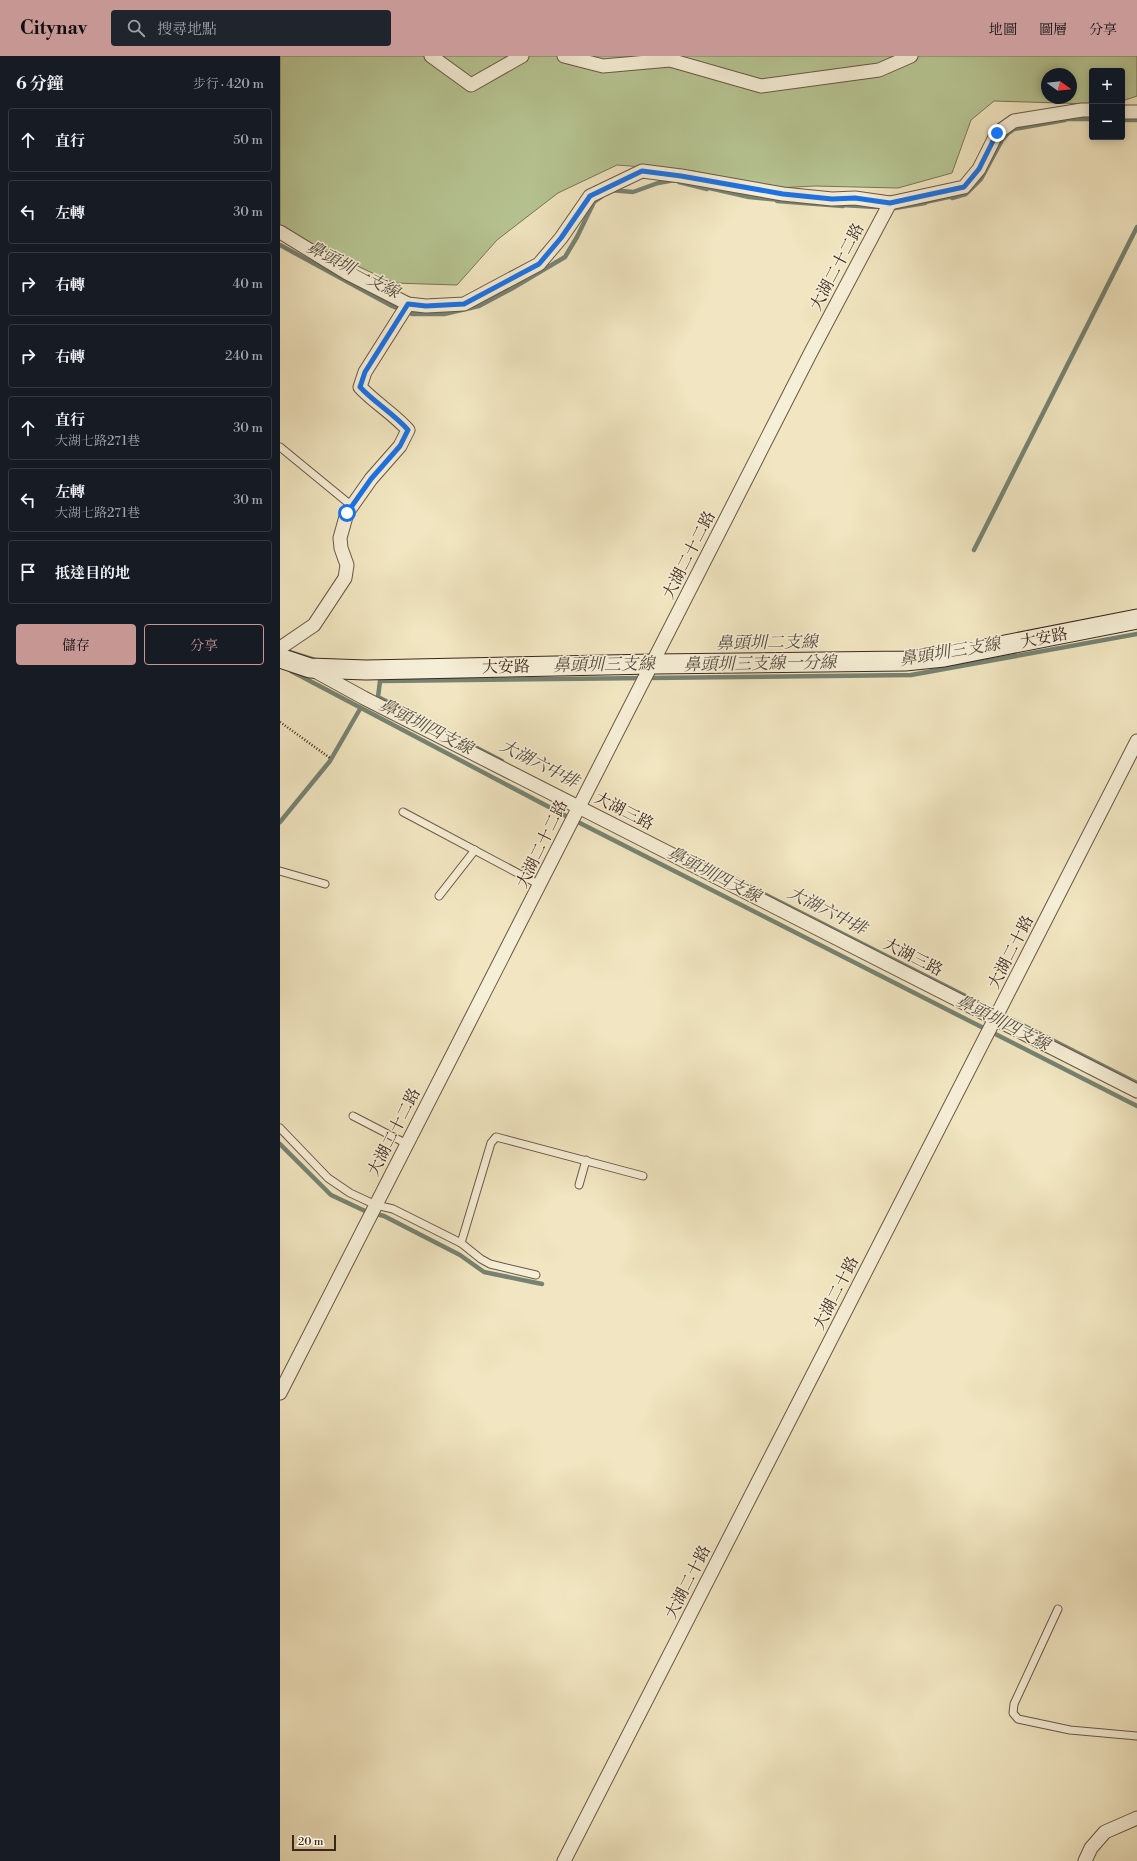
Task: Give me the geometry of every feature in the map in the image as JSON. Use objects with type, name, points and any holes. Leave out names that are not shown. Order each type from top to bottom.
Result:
[{"type":"street","points":[[431,56],[471,85],[522,56]]},
{"type":"street","points":[[564,56],[603,66],[670,60],[761,86],[879,70],[911,56]]},
{"type":"street","points":[[280,232],[347,273],[408,304],[426,306],[464,304],[539,264],[561,238],[590,196],[642,171],[681,176],[783,194],[832,199],[855,198],[890,203],[964,187],[979,169],[997,133],[1014,121],[1089,110]]},
{"type":"street","points":[[1125,112],[1137,112]]},
{"type":"street","name":"大湖二十二路","points":[[280,1394],[811,352],[890,203]]},
{"type":"street","points":[[280,648],[314,625],[345,578],[347,565],[341,548],[340,538],[347,513],[371,479],[400,446],[408,430],[398,419],[371,398],[360,387],[365,372],[408,304]]},
{"type":"street","name":"大安路","points":[[280,658],[310,668],[366,670],[653,664],[905,661],[944,657],[1137,619]]},
{"type":"street","name":"大湖三路","points":[[310,668],[371,702],[1137,1091]]},
{"type":"street","name":"大湖二十路","points":[[564,1861],[996,1019],[1137,740]]},
{"type":"street","points":[[1085,1861],[1091,1848],[1105,1832],[1137,1818]]},
{"type":"lane","points":[[280,447],[352,506]]},
{"type":"lane","points":[[403,812],[540,885]]},
{"type":"lane","points":[[439,896],[475,850]]},
{"type":"lane","points":[[280,871],[325,884]]},
{"type":"lane","points":[[353,1116],[407,1144]]},
{"type":"lane","points":[[280,1128],[328,1178],[350,1193],[376,1205],[393,1209],[461,1243],[481,1260],[490,1264],[536,1275]]},
{"type":"lane","points":[[461,1243],[491,1144],[496,1136],[643,1176]]},
{"type":"lane","points":[[579,1185],[586,1160]]},
{"type":"lane","points":[[1058,1609],[1014,1704],[1012,1713],[1018,1719],[1070,1730],[1137,1736]]},
{"type":"path","points":[[280,722],[330,758]]},
{"type":"green space","points":[[280,56],[1137,56],[1137,96],[1125,100],[1125,68],[1089,68],[1089,104],[1077,104],[1077,68],[1041,68],[1041,102],[994,101],[971,120],[952,173],[898,188],[815,186],[776,188],[694,171],[617,165],[558,193],[497,240],[457,285],[394,283],[280,230]]},
{"type":"waterway","name":"鼻頭圳一支線","points":[[1063,119],[1089,119]]},
{"type":"waterway","name":"鼻頭圳一支線","points":[[1010,132],[1014,129],[1065,120]]},
{"type":"waterway","name":"鼻頭圳一支線","points":[[1125,120],[1137,120]]},
{"type":"waterway","name":"鼻頭圳一支線","points":[[999,143],[1010,131]]},
{"type":"waterway","name":"鼻頭圳一支線","points":[[952,198],[966,194],[981,179],[1001,142]]},
{"type":"waterway","name":"鼻頭圳一支線","points":[[610,190],[633,192],[658,183],[675,180]]},
{"type":"waterway","name":"鼻頭圳一支線","points":[[679,182],[707,189]]},
{"type":"waterway","name":"鼻頭圳一支線","points":[[705,187],[749,197],[780,200]]},
{"type":"waterway","name":"鼻頭圳一支線","points":[[921,203],[953,196]]},
{"type":"waterway","name":"鼻頭圳一支線","points":[[280,245],[392,306],[412,314],[444,314],[479,306],[565,257],[577,237],[594,202],[601,197]]},
{"type":"waterway","name":"鼻頭圳一支線","points":[[777,201],[843,206]]},
{"type":"waterway","name":"鼻頭圳一支線","points":[[895,208],[925,203]]},
{"type":"waterway","name":"鼻頭圳一支線","points":[[842,205],[876,207]]},
{"type":"waterway","points":[[974,550],[1137,227]]},
{"type":"waterway","name":"鼻頭圳三支線","points":[[380,681],[911,675],[1137,634]]},
{"type":"waterway","name":"鼻頭圳二支線","points":[[286,651],[315,660]]},
{"type":"waterway","name":"鼻頭圳四支線","points":[[291,671],[566,816],[1137,1106]]},
{"type":"waterway","name":"大湖六中排","points":[[380,681],[378,697],[502,761]]},
{"type":"waterway","points":[[280,822],[330,761],[360,709]]},
{"type":"waterway","name":"大湖六中排","points":[[703,863],[1137,1083]]},
{"type":"waterway","points":[[280,1144],[331,1195],[365,1211],[384,1216],[460,1255],[484,1272],[542,1284]]},
{"type":"route","points":[[347,513],[371,479],[400,446],[408,430],[398,419],[371,398],[360,387],[365,372],[408,304],[426,306],[464,304],[506,280],[539,264],[561,238],[576,214],[590,196],[615,182],[642,171],[681,176],[783,194],[832,199],[855,198],[890,203],[964,187],[979,169],[997,133]]},
{"type":"water label","name":"鼻頭圳三支線一分線","points":[[760,664]]}]
